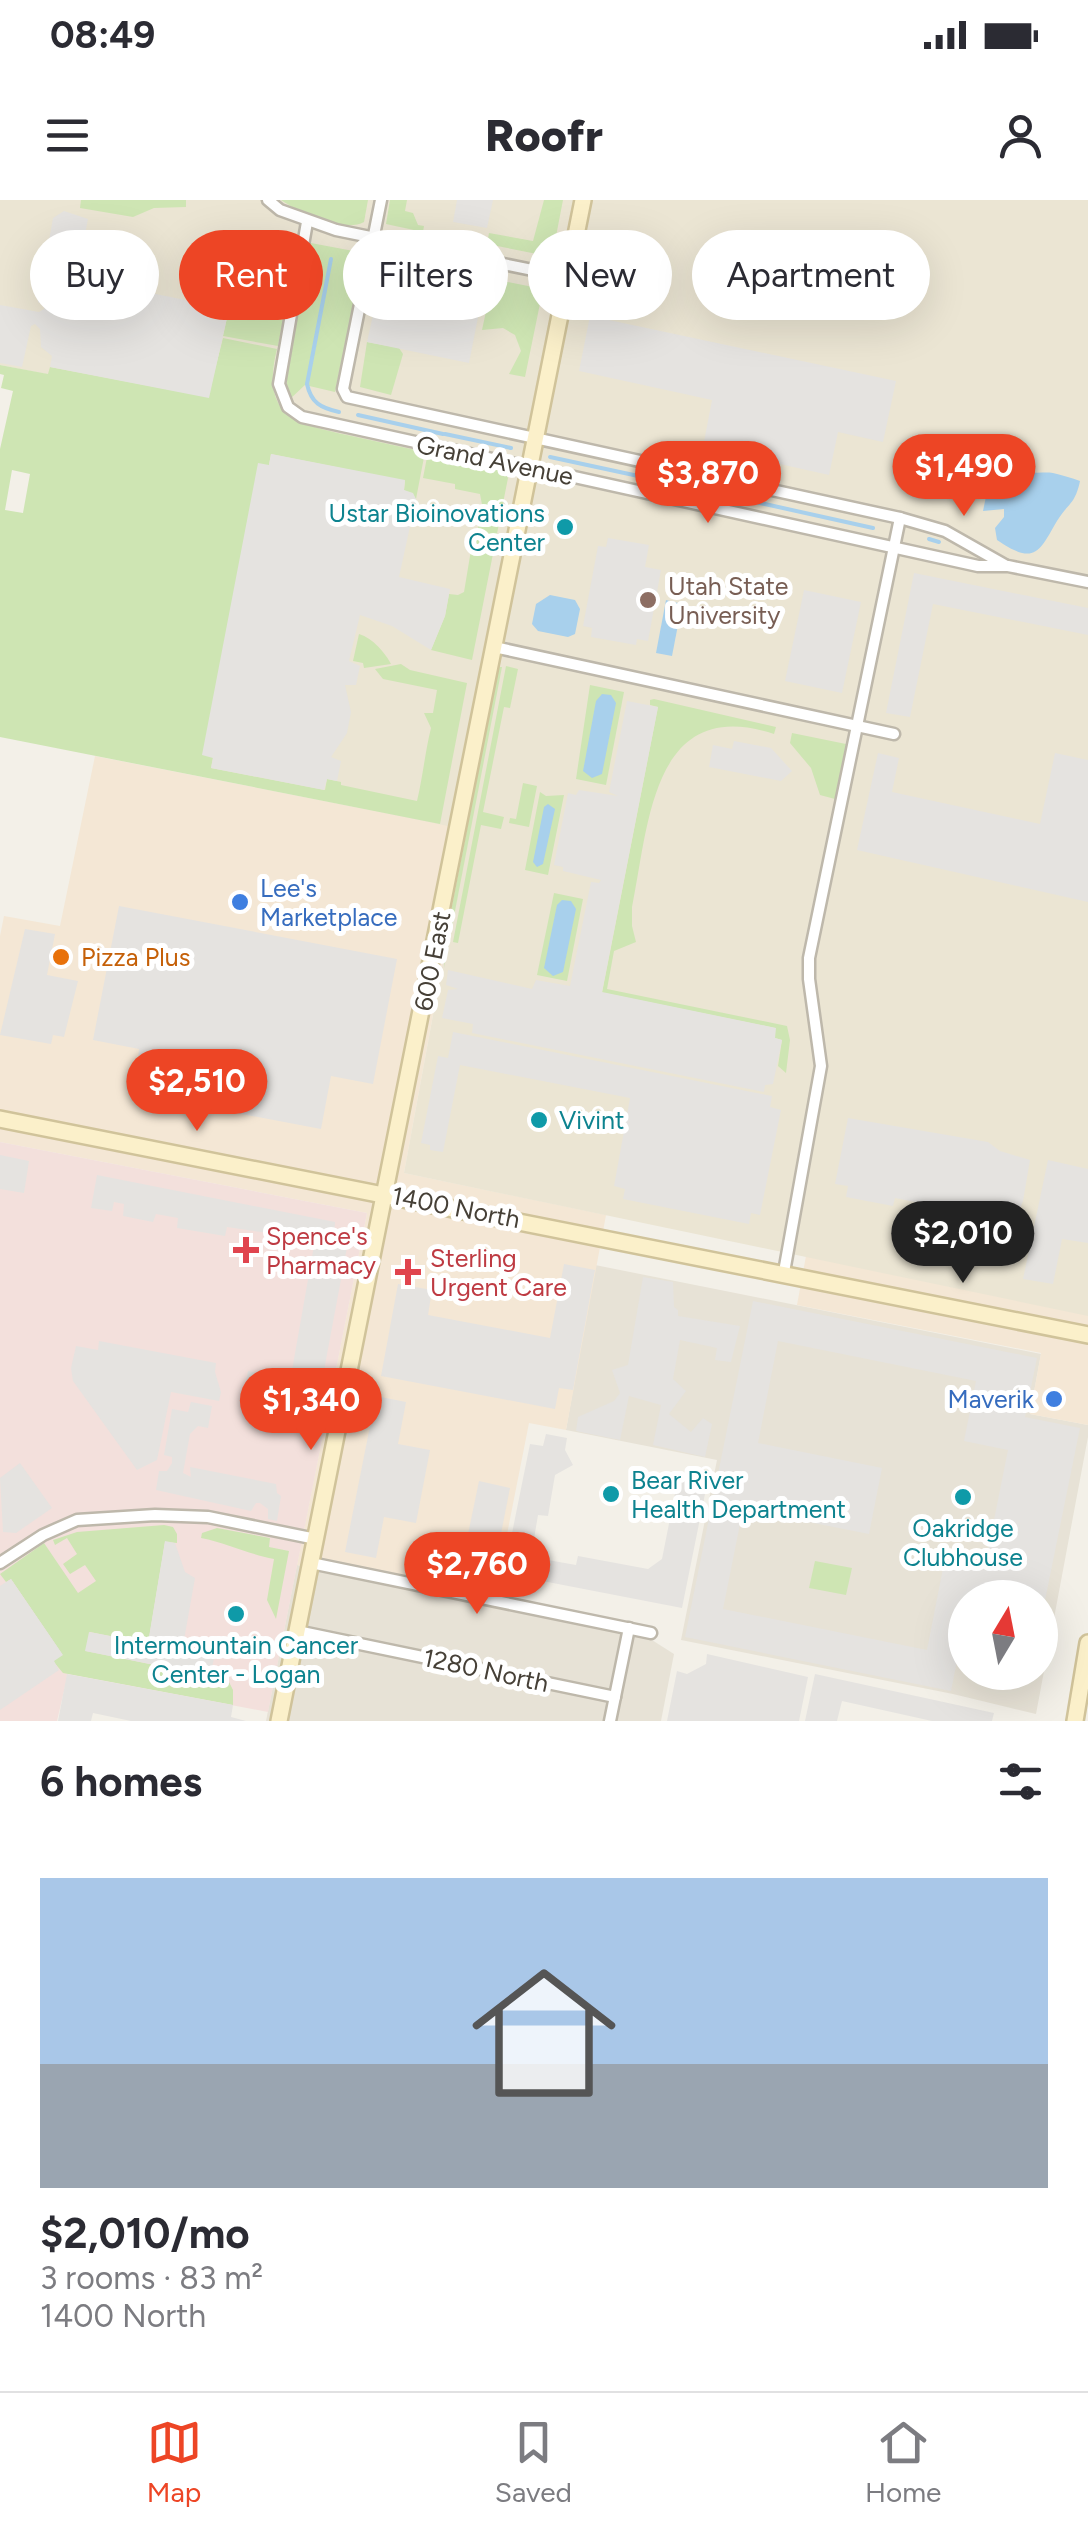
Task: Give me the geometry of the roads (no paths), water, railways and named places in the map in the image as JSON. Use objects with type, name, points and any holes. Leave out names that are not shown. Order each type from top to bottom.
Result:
[{"type":"street","points":[[268,200],[307,222],[343,230]]},
{"type":"street","points":[[375,230],[381,200]]},
{"type":"street","name":"600 East","points":[[577,230],[583,200]]},
{"type":"street","name":"Grand Avenue","points":[[307,222],[280,375],[280,392],[288,407],[302,418],[978,566],[1008,566],[1088,582]]},
{"type":"street","name":"Grand Avenue","points":[[358,320],[344,394],[353,399],[900,518],[945,531],[1008,566]]},
{"type":"street","name":"600 East","points":[[279,1721],[559,320]]},
{"type":"street","points":[[784,1272],[821,1066],[810,994],[810,958],[900,518]]},
{"type":"street","points":[[494,647],[894,734]]},
{"type":"street","name":"1400 North","points":[[0,1119],[1088,1334]]},
{"type":"street","points":[[0,1563],[42,1535],[77,1520],[155,1514],[189,1516],[316,1539]]},
{"type":"street","points":[[312,1562],[651,1632]]},
{"type":"street","points":[[610,1721],[628,1628]]},
{"type":"street","name":"1280 North","points":[[298,1630],[615,1697]]},
{"type":"street","points":[[1075,1721],[1088,1644]]},
{"type":"water","points":[[993,463],[1019,465],[1031,472],[1080,481],[1073,499],[1035,552],[1020,552],[997,540],[995,528],[1004,517],[1004,509],[983,511]]},
{"type":"water","points":[[550,595],[575,600],[580,609],[575,634],[568,637],[538,631],[532,624],[536,604]]},
{"type":"water","points":[[666,600],[682,604],[672,656],[656,653]]},
{"type":"water","points":[[602,694],[611,695],[616,703],[602,774],[592,778],[583,771],[596,701]]},
{"type":"water","points":[[548,804],[555,809],[543,864],[537,867],[533,862],[544,807]]},
{"type":"water","points":[[562,900],[571,901],[576,909],[563,972],[553,976],[544,968],[557,905]]},
{"type":"waterway","points":[[331,259],[307,384],[318,404],[339,412]]},
{"type":"waterway","points":[[358,415],[443,434]]},
{"type":"waterway","points":[[445,434],[511,448]]},
{"type":"waterway","points":[[550,457],[708,491]]},
{"type":"waterway","points":[[724,495],[873,528]]},
{"type":"waterway","points":[[929,539],[939,542]]},
{"type":"place","name":"Ustar Bioinovations Center","points":[[565,527]]},
{"type":"place","name":"Utah State University","points":[[648,600]]},
{"type":"place","name":"Lee's Marketplace","points":[[240,902]]},
{"type":"place","name":"Pizza Plus","points":[[61,957]]},
{"type":"place","name":"Vivint","points":[[539,1120]]},
{"type":"place","name":"Spence's Pharmacy","points":[[246,1250]]},
{"type":"place","name":"Sterling Urgent Care","points":[[408,1272]]},
{"type":"place","name":"Maverik","points":[[1054,1399]]},
{"type":"place","name":"Bear River Health Department","points":[[611,1494]]},
{"type":"place","name":"Oakridge Clubhouse","points":[[963,1497]]},
{"type":"place","name":"Intermountain Cancer Center - Logan","points":[[236,1614]]}]
